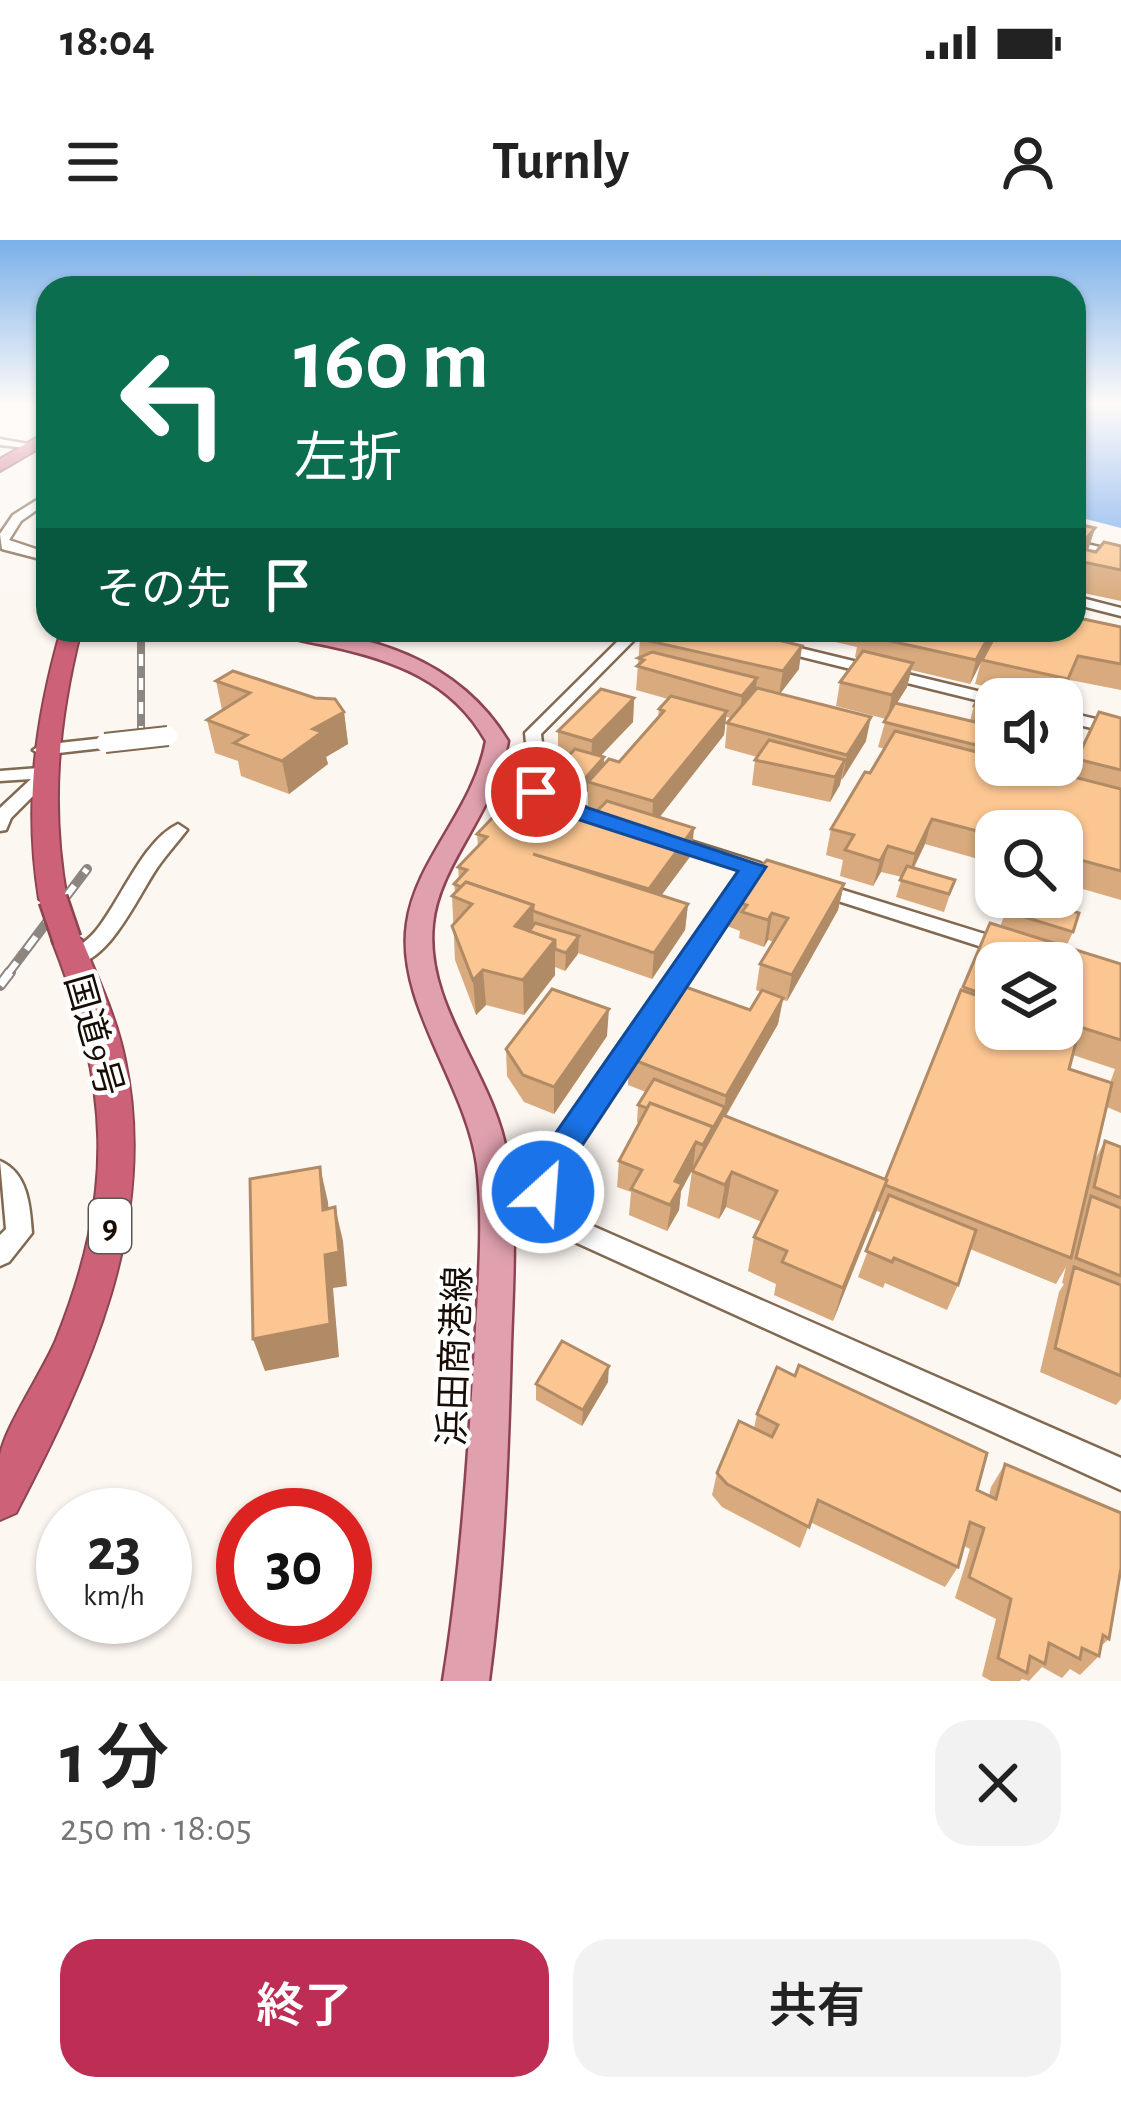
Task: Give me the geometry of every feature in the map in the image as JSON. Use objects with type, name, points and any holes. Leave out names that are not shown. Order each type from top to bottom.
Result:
[{"type":"highway","name":"国道9号","points":[[0,1498],[81,1331],[114,1197],[118,1123],[110,1065],[52,898],[42,843],[40,768],[68,642]]},
{"type":"main road","name":"浜田商港線","points":[[325,642],[442,676],[471,698],[497,741],[485,800],[435,877],[423,908],[418,947],[428,987],[475,1088],[490,1144],[498,1214],[485,1559],[466,1681]]},
{"type":"street","points":[[36,505],[17,518],[2,540],[7,546],[36,553]]},
{"type":"street","points":[[1086,545],[1121,553]]},
{"type":"street","points":[[1086,603],[1121,612]]},
{"type":"street","points":[[625,642],[533,733],[538,797],[628,827]]},
{"type":"street","points":[[755,642],[975,695]]},
{"type":"street","points":[[1083,721],[1121,730]]},
{"type":"street","points":[[0,776],[40,768],[105,743],[168,736]]},
{"type":"street","points":[[0,826],[2,815],[40,768]]},
{"type":"street","points":[[71,950],[99,946],[114,913],[178,830]]},
{"type":"street","points":[[649,834],[990,942]]},
{"type":"street","points":[[753,867],[550,1166],[543,1192],[554,1220],[1121,1474]]},
{"type":"street","points":[[0,1171],[17,1197],[19,1233],[0,1254]]},
{"type":"water","points":[[1086,470],[1121,470],[1121,528],[1086,519]]},
{"type":"building","points":[[1104,542],[1121,546],[1121,570],[1086,563],[1086,550],[1096,552]]},
{"type":"building","points":[[1086,620],[1121,627],[1121,664],[1078,656],[1068,678],[982,660],[992,642],[1086,642]]},
{"type":"building","points":[[653,642],[802,646],[783,671]]},
{"type":"building","points":[[895,642],[986,642],[976,660]]},
{"type":"building","points":[[863,651],[913,663],[892,695],[840,682]]},
{"type":"building","points":[[652,652],[757,678],[742,696],[637,666],[644,660],[638,658]]},
{"type":"building","points":[[233,671],[315,698],[335,699],[344,712],[313,729],[322,732],[282,761],[234,743],[247,735],[207,720],[250,693],[216,681]]},
{"type":"building","points":[[757,688],[871,717],[847,755],[727,723]]},
{"type":"building","points":[[601,689],[634,698],[592,741],[558,731]]},
{"type":"building","points":[[671,696],[727,711],[653,801],[588,782],[609,759],[619,762],[664,711],[659,709]]},
{"type":"building","points":[[895,703],[975,722],[975,745],[884,722]]},
{"type":"building","points":[[1099,712],[1121,718],[1121,770],[1083,760],[1083,746]]},
{"type":"building","points":[[895,731],[975,752],[975,786],[1083,786],[1083,779],[1121,789],[1121,871],[1083,861],[1083,810],[975,810],[975,830],[932,819],[915,854],[888,846],[880,861],[845,850],[854,835],[831,829],[865,772],[870,773]]},
{"type":"building","points":[[769,740],[845,760],[835,777],[755,760]]},
{"type":"building","points":[[575,749],[604,757],[580,784],[550,776]]},
{"type":"building","points":[[512,797],[587,821],[607,801],[694,828],[649,889],[533,854],[688,904],[654,953],[533,911],[533,905],[466,882],[461,887],[454,884],[467,870],[458,867],[487,837],[477,834]]},
{"type":"building","points":[[767,860],[844,884],[792,975],[760,964],[788,918],[772,913],[768,920],[742,912],[747,905],[730,900]]},
{"type":"building","points":[[907,866],[955,880],[949,894],[900,880]]},
{"type":"building","points":[[466,882],[533,905],[515,926],[555,940],[523,980],[483,970],[473,980],[452,926],[472,904],[452,896]]},
{"type":"building","points":[[1028,918],[1077,918],[1073,932]]},
{"type":"building","points":[[535,923],[579,936],[566,953],[555,949],[555,940],[529,931]]},
{"type":"building","points":[[990,923],[1051,942],[982,942]]},
{"type":"building","points":[[1083,952],[1121,964],[1121,1040],[1083,1028]]},
{"type":"building","points":[[975,959],[975,991],[963,987]]},
{"type":"building","points":[[680,985],[750,1010],[762,990],[783,998],[726,1096],[629,1058]]},
{"type":"building","points":[[552,989],[609,1009],[554,1087],[523,1075],[506,1049]]},
{"type":"building","points":[[961,990],[975,995],[975,1050],[1074,1050],[1069,1069],[1112,1083],[1071,1258],[885,1185]]},
{"type":"building","points":[[654,1079],[725,1107],[712,1130],[650,1103],[647,1108],[638,1105]]},
{"type":"building","points":[[650,1103],[713,1127],[703,1145],[696,1142],[675,1181],[682,1184],[670,1205],[631,1189],[642,1170],[619,1161]]},
{"type":"building","points":[[723,1115],[887,1180],[843,1288],[782,1262],[787,1251],[754,1237],[777,1191],[732,1172],[725,1185],[692,1171]]},
{"type":"building","points":[[1105,1141],[1121,1147],[1121,1198],[1094,1187]]},
{"type":"building","points":[[320,1167],[323,1210],[335,1207],[339,1252],[325,1255],[330,1324],[253,1339],[250,1179]]},
{"type":"building","points":[[889,1195],[976,1230],[958,1285],[866,1251]]},
{"type":"building","points":[[1091,1196],[1121,1208],[1121,1276],[1076,1258]]},
{"type":"building","points":[[1074,1267],[1121,1285],[1121,1376],[1055,1348]]},
{"type":"building","points":[[562,1341],[609,1366],[583,1410],[536,1384]]},
{"type":"building","points":[[799,1365],[987,1453],[977,1490],[996,1499],[1005,1464],[1121,1513],[1121,1568],[1109,1639],[1103,1635],[1099,1656],[1082,1648],[1080,1659],[1049,1643],[1045,1664],[1030,1656],[1027,1673],[998,1658],[1011,1599],[969,1577],[984,1528],[970,1522],[958,1567],[818,1500],[809,1527],[727,1484],[717,1473],[739,1421],[772,1437],[778,1425],[757,1414],[777,1367],[795,1376]]},
{"type":"railway","points":[[141,642],[141,744]]},
{"type":"railway","points":[[7,975],[87,869]]},
{"type":"railway","points":[[0,985],[10,972]]},
{"type":"route","points":[[536,792],[544,801],[753,867],[550,1166],[543,1192]]}]
